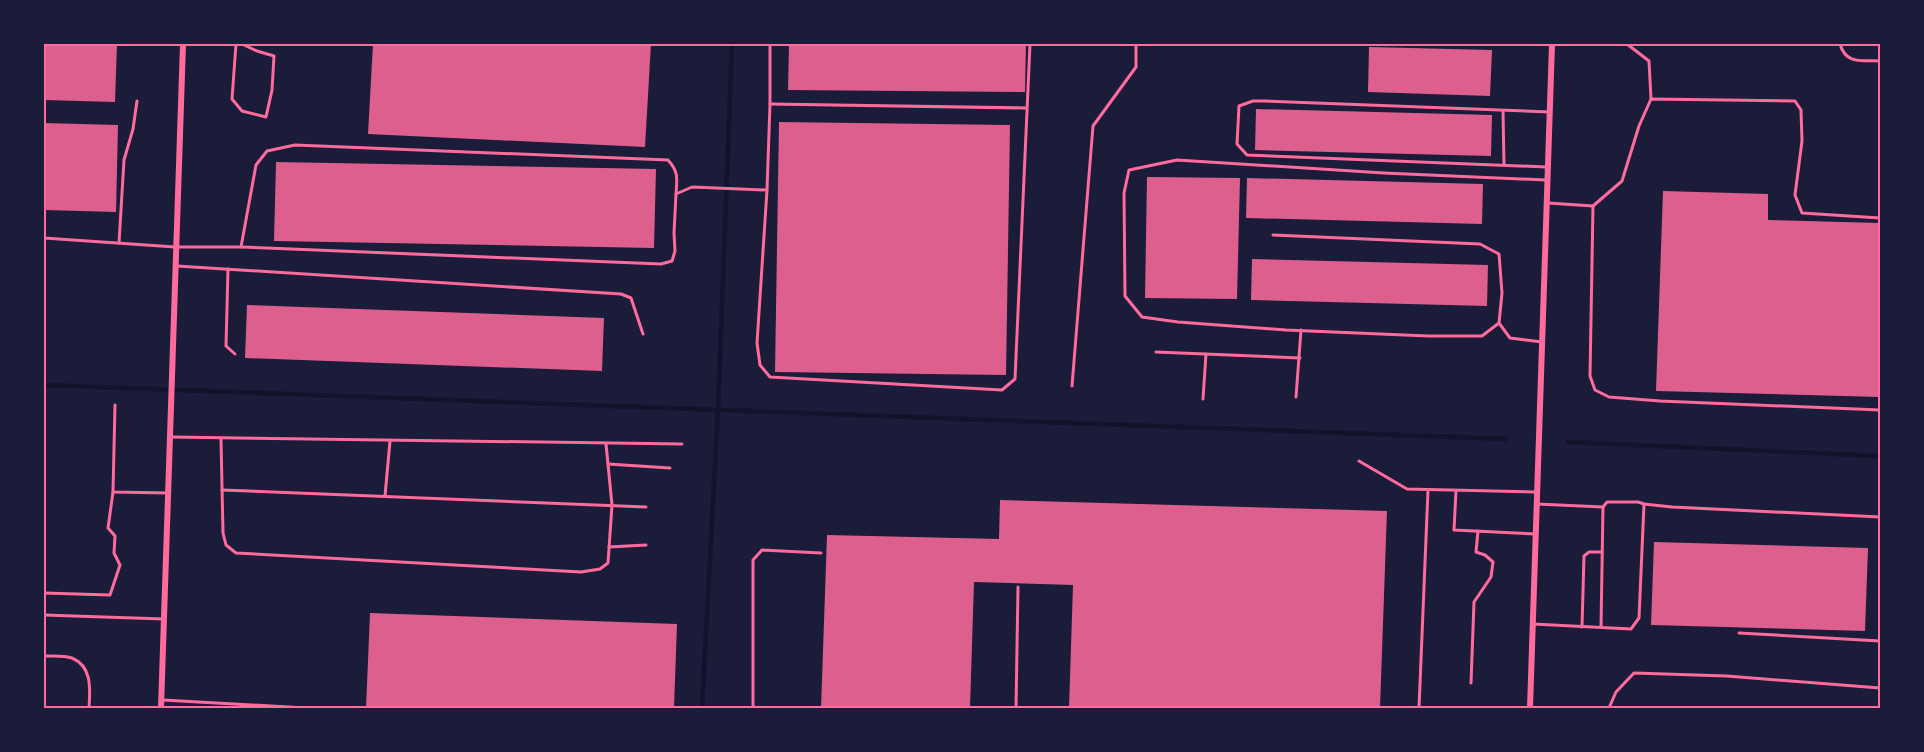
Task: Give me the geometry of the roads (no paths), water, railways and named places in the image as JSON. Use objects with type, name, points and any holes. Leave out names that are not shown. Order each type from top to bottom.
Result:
[{"type":"street","points":[[160,708],[183,44]]},
{"type":"street","points":[[1530,708],[1552,44]]},
{"type":"lane","points":[[236,44],[232,99],[242,111],[266,117],[272,90],[274,56],[242,44]]},
{"type":"lane","points":[[770,44],[767,190],[757,343],[760,365],[770,377],[1002,390],[1015,380],[1030,44]]},
{"type":"lane","points":[[1072,386],[1093,126],[1136,67],[1136,44]]},
{"type":"lane","points":[[1547,203],[1593,206],[1622,181],[1639,126],[1651,99],[1649,61],[1628,44]]},
{"type":"lane","points":[[1840,44],[1846,56],[1851,60],[1881,61]]},
{"type":"lane","points":[[1651,99],[1795,101],[1802,110],[1802,141],[1795,195],[1802,213],[1881,218]]},
{"type":"lane","points":[[119,243],[124,160],[133,129],[137,101]]},
{"type":"lane","points":[[1548,167],[1264,157],[1247,155],[1237,144],[1239,106],[1253,101],[1550,112]]},
{"type":"lane","points":[[770,104],[1027,108]]},
{"type":"lane","points":[[1503,111],[1504,165]]},
{"type":"lane","points":[[44,238],[175,247],[661,264],[672,261],[675,251],[677,175],[675,168],[668,160],[295,145],[267,151],[256,165],[241,248]]},
{"type":"lane","points":[[1499,323],[1482,336],[1428,336],[1178,322],[1142,317],[1125,296],[1124,193],[1129,170],[1177,160],[1384,173],[1548,180]]},
{"type":"lane","points":[[676,194],[692,187],[767,190]]},
{"type":"lane","points":[[1593,206],[1590,376],[1595,390],[1609,397],[1660,401],[1881,410]]},
{"type":"lane","points":[[1273,235],[1480,244],[1499,254],[1502,293],[1499,323],[1510,338],[1542,342]]},
{"type":"lane","points":[[175,266],[621,294],[631,298],[643,334]]},
{"type":"lane","points":[[228,269],[226,346],[235,354]]},
{"type":"lane","points":[[1296,397],[1301,330]]},
{"type":"lane","points":[[1156,352],[1300,358]]},
{"type":"lane","points":[[1203,399],[1206,354]]},
{"type":"lane","points":[[44,593],[110,595],[120,565],[114,554],[115,536],[108,528],[113,492],[115,405]]},
{"type":"lane","points":[[170,437],[682,444]]},
{"type":"lane","points":[[221,439],[222,533],[226,545],[236,553],[581,572],[600,569],[608,563],[612,505],[606,444]]},
{"type":"lane","points":[[385,496],[390,441]]},
{"type":"lane","points":[[1359,461],[1407,489],[1537,492]]},
{"type":"lane","points":[[608,464],[670,468]]},
{"type":"lane","points":[[222,490],[646,507]]},
{"type":"lane","points":[[1419,708],[1428,490]]},
{"type":"lane","points":[[1456,491],[1454,530],[1536,534]]},
{"type":"lane","points":[[113,492],[168,493]]},
{"type":"lane","points":[[1601,627],[1603,507],[1607,502],[1881,517]]},
{"type":"lane","points":[[1537,504],[1603,507]]},
{"type":"lane","points":[[1533,624],[1631,629],[1639,618],[1644,504]]},
{"type":"lane","points":[[1471,683],[1474,602],[1491,577],[1493,562],[1485,555],[1476,552],[1478,531]]},
{"type":"lane","points":[[609,547],[646,545]]},
{"type":"lane","points":[[753,708],[753,560],[762,550],[821,553]]},
{"type":"lane","points":[[1582,627],[1584,556],[1588,552],[1602,552]]},
{"type":"lane","points":[[1016,708],[1018,587]]},
{"type":"lane","points":[[44,615],[164,619]]},
{"type":"lane","points":[[1739,633],[1881,641]]},
{"type":"lane","points":[[44,656],[71,657],[82,664],[91,681],[89,708]]},
{"type":"lane","points":[[1609,708],[1616,692],[1634,673],[1727,676],[1881,688]]},
{"type":"lane","points":[[161,700],[306,708]]},
{"type":"waterway","points":[[702,708],[718,409],[732,44]]},
{"type":"waterway","points":[[44,385],[1506,439]]},
{"type":"waterway","points":[[1568,442],[1880,456]]}]
